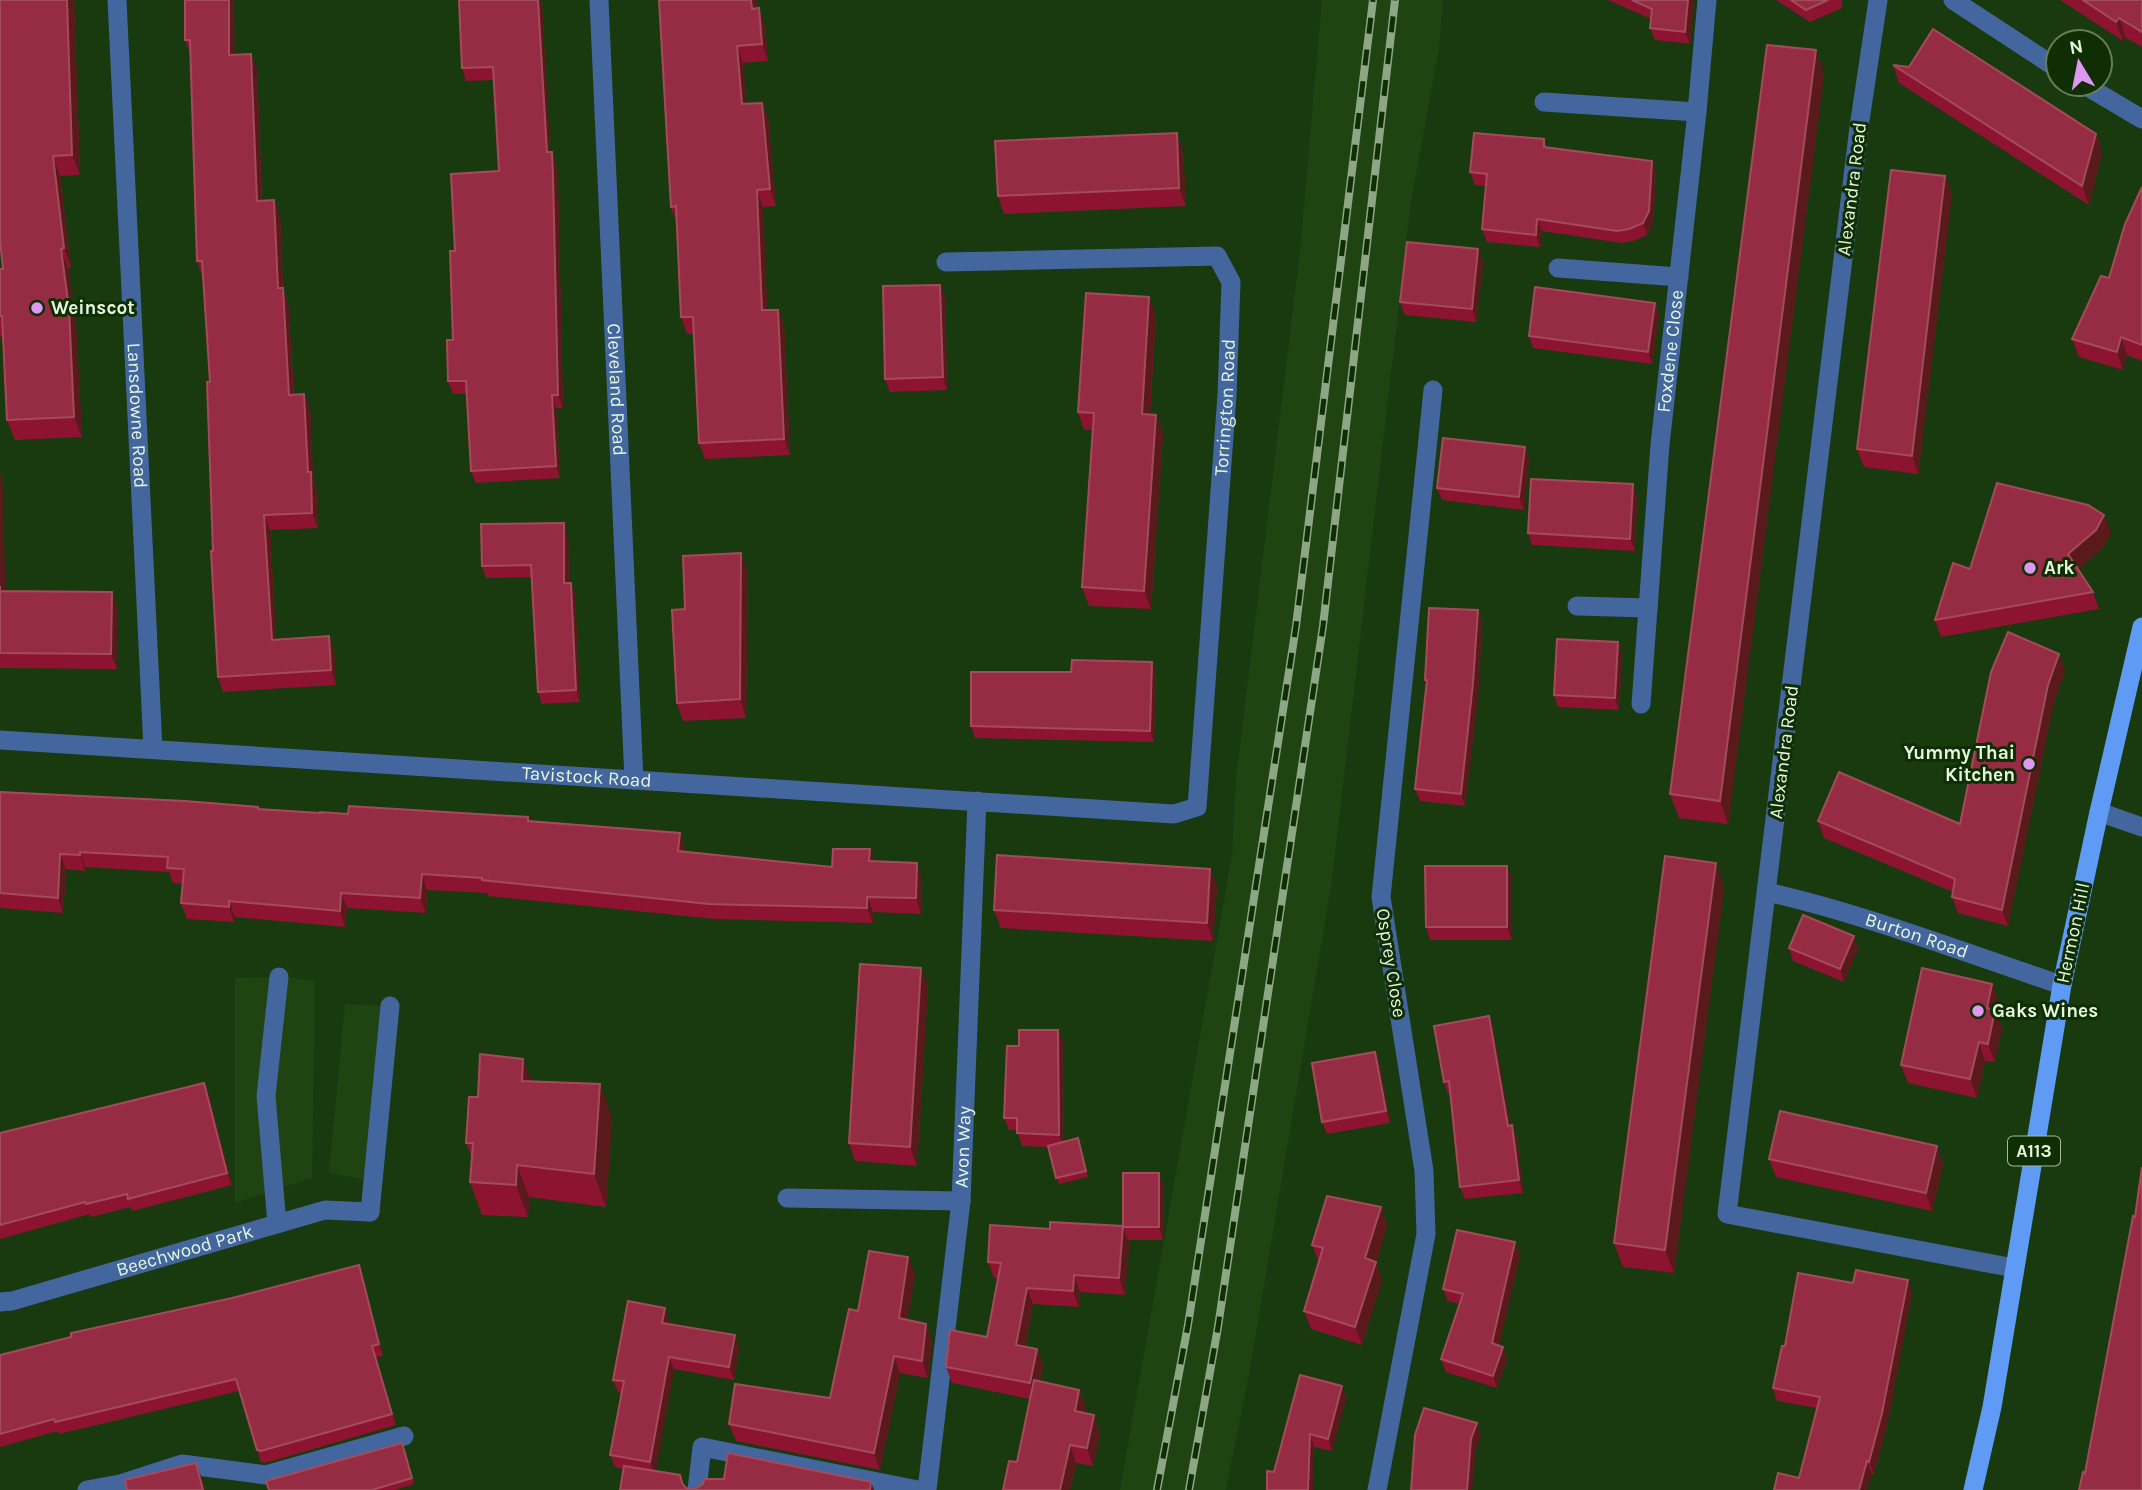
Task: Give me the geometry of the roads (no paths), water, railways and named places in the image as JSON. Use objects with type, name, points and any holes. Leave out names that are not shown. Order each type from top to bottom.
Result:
[{"type":"main road","name":"Hermon Hill","points":[[1973,1490],[1992,1407],[2062,985],[2142,627]]},
{"type":"street","name":"Lansdowne Road","points":[[117,0],[153,750]]},
{"type":"street","name":"Cleveland Road","points":[[599,0],[634,780]]},
{"type":"street","name":"Foxdene Close","points":[[1641,704],[1660,445],[1707,0]]},
{"type":"street","name":"Alexandra Road","points":[[1878,0],[1859,127],[1727,1214],[2014,1268]]},
{"type":"street","points":[[1953,0],[2044,60]]},
{"type":"street","points":[[2106,98],[2142,119]]},
{"type":"street","points":[[1544,102],[1697,112]]},
{"type":"street","name":"Torrington Road","points":[[946,262],[1217,256],[1231,282],[1227,395],[1197,807],[1174,814]]},
{"type":"street","points":[[1558,268],[1679,277]]},
{"type":"street","name":"Osprey Close","points":[[1377,1490],[1426,1234],[1424,1171],[1381,897],[1433,390]]},
{"type":"street","points":[[1577,606],[1648,608]]},
{"type":"street","name":"Tavistock Road","points":[[0,740],[1174,814]]},
{"type":"street","name":"Avon Way","points":[[927,1490],[961,1201],[977,801]]},
{"type":"street","points":[[2099,812],[2142,827]]},
{"type":"street","name":"Burton Road","points":[[1767,892],[1883,925],[2062,985]]},
{"type":"street","points":[[277,1224],[266,1096],[279,977]]},
{"type":"street","name":"Beechwood Park","points":[[0,1302],[12,1301],[325,1210],[370,1212],[390,1006]]},
{"type":"street","points":[[788,1198],[961,1201]]},
{"type":"street","points":[[87,1490],[120,1484],[183,1464],[266,1475],[404,1436]]},
{"type":"street","points":[[697,1490],[702,1447],[918,1490]]},
{"type":"railway","points":[[1157,1490],[1188,1325],[1296,626],[1373,0]]},
{"type":"railway","points":[[1189,1490],[1218,1327],[1323,626],[1395,0]]},
{"type":"place","name":"Weinscot","points":[[37,308]]},
{"type":"place","name":"Ark","points":[[2030,568]]},
{"type":"place","name":"Yummy Thai Kitchen","points":[[2029,764]]},
{"type":"place","name":"Gaks Wines","points":[[1978,1011]]}]
